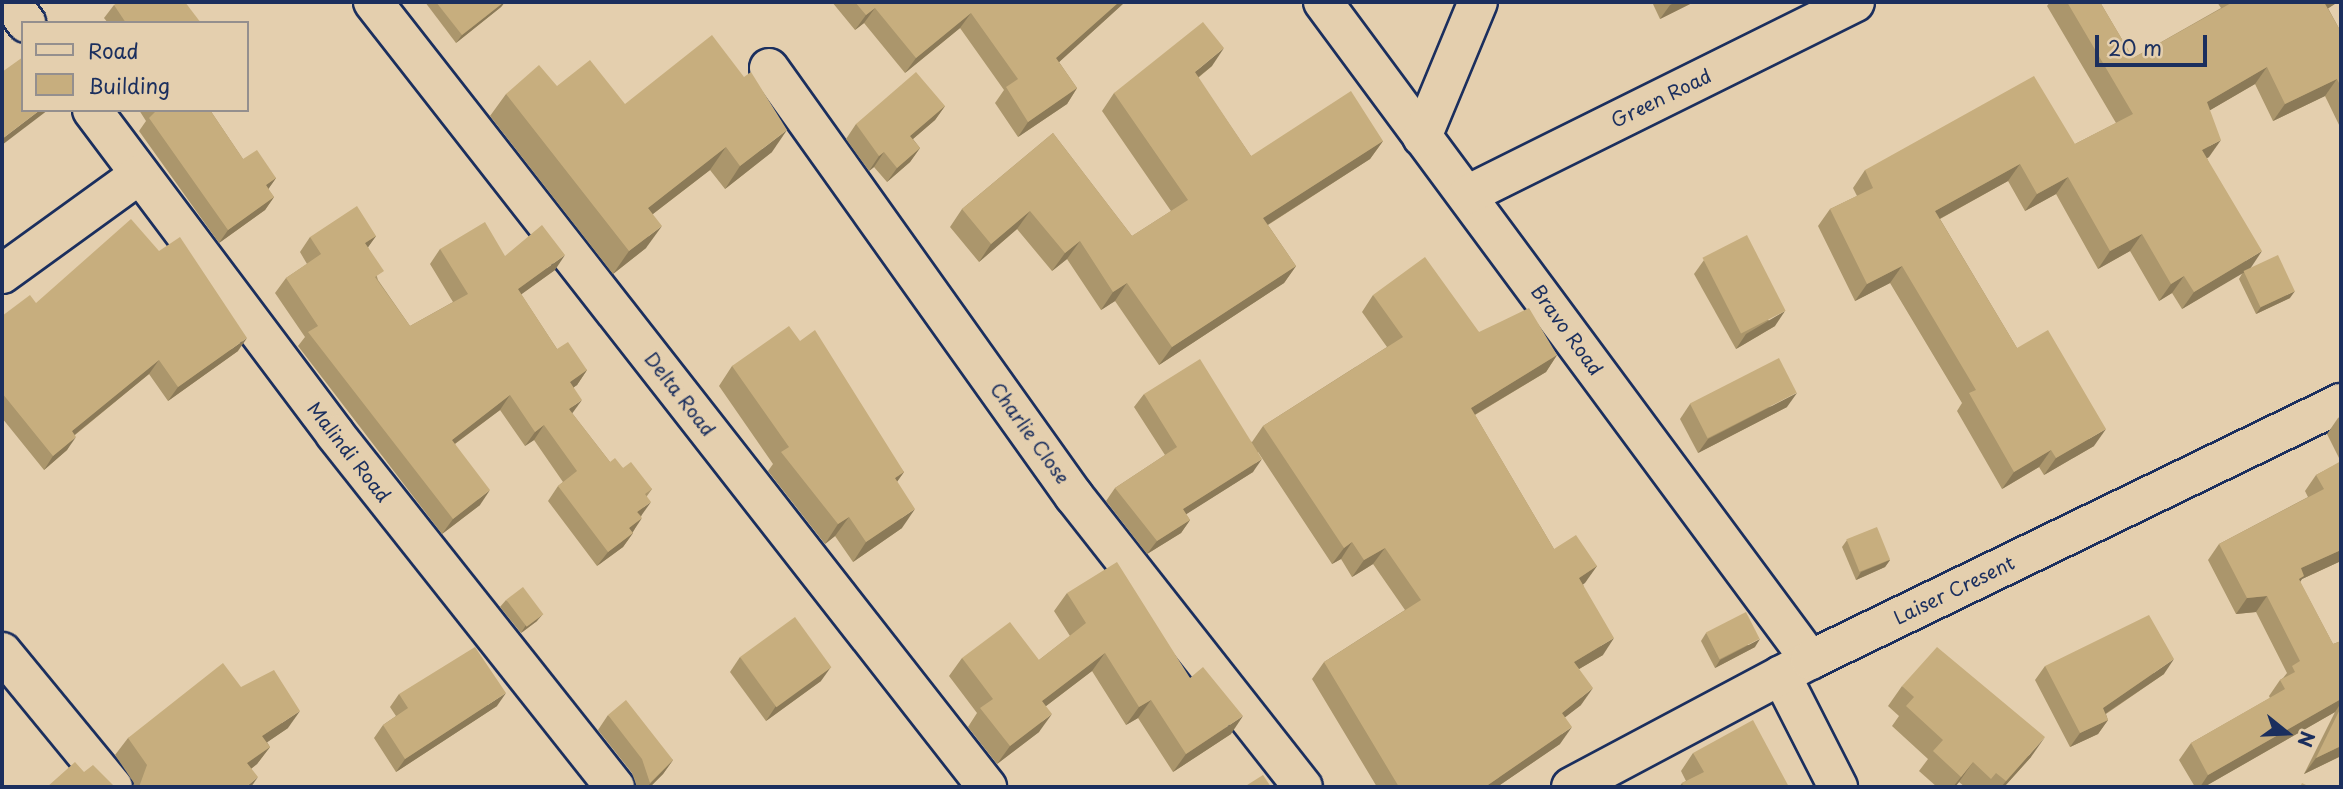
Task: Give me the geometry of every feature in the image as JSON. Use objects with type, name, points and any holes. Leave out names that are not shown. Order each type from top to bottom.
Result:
[{"type":"street","points":[[11,2],[25,21]]},
{"type":"street","name":"Delta Road","points":[[373,2],[987,787]]},
{"type":"street","name":"Bravo Road","points":[[1323,2],[1467,195],[1795,668],[1838,787]]},
{"type":"street","points":[[1422,136],[1478,2]]},
{"type":"street","name":"Green Road","points":[[1467,195],[1855,2]]},
{"type":"street","name":"Charlie Close","points":[[769,68],[1074,496],[1303,787]]},
{"type":"street","name":"Malindi Road","points":[[94,112],[335,435],[615,787]]},
{"type":"street","points":[[2,274],[140,174]]},
{"type":"street","name":"Laiser Cresent","points":[[1571,787],[1795,668],[2341,403]]},
{"type":"street","points":[[2,652],[113,787]]},
{"type":"building","points":[[118,2],[185,2],[199,21],[125,21],[114,5]]},
{"type":"building","points":[[436,2],[504,2],[462,35]]},
{"type":"building","points":[[855,2],[1119,2],[1056,58],[1077,88],[1028,122],[1006,87],[1018,79],[971,13],[916,58],[875,8],[866,15]]},
{"type":"building","points":[[2067,2],[2100,2],[2133,58],[2233,2],[2324,2],[2341,32],[2341,87],[2337,79],[2285,104],[2267,67],[2207,102],[2221,140],[2202,150],[2262,251],[2194,292],[2184,276],[2171,284],[2142,234],[2110,251],[2068,177],[2037,194],[2020,164],[1935,211],[2017,348],[2048,330],[2106,429],[2056,458],[2051,450],[2014,472],[1969,393],[1976,390],[1902,266],[1867,284],[1830,209],[1873,188],[1865,170],[2034,76],[2075,144],[2133,114]]},
{"type":"building","points":[[1203,22],[1224,48],[1195,72],[1251,156],[1351,91],[1383,141],[1263,218],[1296,266],[1172,347],[1127,283],[1113,292],[1080,241],[1065,253],[1030,211],[991,244],[962,209],[1053,133],[1132,236],[1188,200],[1114,93]]},
{"type":"building","points":[[712,35],[744,77],[751,72],[787,130],[740,166],[726,147],[648,208],[662,226],[629,251],[506,94],[539,65],[557,86],[590,60],[625,104]]},
{"type":"building","points":[[21,58],[21,112],[37,112],[2,139],[2,72]]},
{"type":"building","points":[[916,72],[945,106],[910,136],[920,148],[897,168],[884,152],[879,156],[856,124]]},
{"type":"building","points":[[155,112],[211,112],[243,159],[257,150],[276,178],[266,185],[274,197],[228,230],[149,118]]},
{"type":"building","points":[[357,206],[376,236],[365,243],[384,271],[375,277],[410,326],[468,294],[440,249],[485,222],[505,256],[542,225],[565,255],[518,289],[557,349],[568,342],[587,370],[570,382],[582,400],[569,409],[610,462],[615,458],[623,468],[631,462],[652,489],[645,494],[651,502],[637,512],[642,518],[629,528],[633,533],[608,552],[558,486],[577,471],[544,425],[535,432],[510,395],[452,440],[490,490],[453,519],[308,332],[318,326],[286,278],[321,254],[310,237]]},
{"type":"building","points":[[131,219],[159,251],[180,237],[247,338],[178,387],[159,360],[72,431],[76,437],[53,456],[2,393],[2,316],[30,295],[36,303]]},
{"type":"building","points":[[1747,235],[1786,311],[1741,333],[1702,258]]},
{"type":"building","points":[[2278,255],[2295,291],[2260,307],[2244,271]]},
{"type":"building","points":[[1425,257],[1479,332],[1529,308],[1557,355],[1471,408],[1554,549],[1576,535],[1597,566],[1579,578],[1614,638],[1574,662],[1593,688],[1562,713],[1572,727],[1485,787],[1399,787],[1324,662],[1421,600],[1385,548],[1364,560],[1352,542],[1344,548],[1263,426],[1403,337],[1373,295]]},
{"type":"building","points":[[789,326],[800,341],[815,330],[904,472],[895,478],[915,509],[866,542],[849,517],[838,524],[781,452],[789,447],[732,366]]},
{"type":"building","points":[[1779,358],[1797,393],[1708,438],[1690,403]]},
{"type":"building","points":[[1200,359],[1262,459],[1183,509],[1190,520],[1157,541],[1115,488],[1177,447],[1144,394]]},
{"type":"building","points":[[2341,461],[2341,550],[2301,568],[2304,576],[2299,579],[2333,644],[2341,641],[2341,699],[2208,775],[2191,743],[2285,689],[2280,680],[2295,672],[2292,666],[2300,661],[2267,596],[2247,598],[2219,544],[2324,489],[2316,475]]},
{"type":"building","points":[[1877,527],[1890,559],[1860,572],[1846,539]]},
{"type":"building","points":[[1117,562],[1190,678],[1203,667],[1243,716],[1186,754],[1151,700],[1139,707],[1105,653],[1042,701],[1052,714],[1010,746],[980,708],[993,699],[962,658],[1010,622],[1039,660],[1086,623],[1067,593]]},
{"type":"building","points":[[523,587],[543,614],[527,627],[506,600]]},
{"type":"building","points":[[1746,612],[1760,639],[1720,659],[1706,632]]},
{"type":"building","points":[[2149,615],[2174,659],[2103,708],[2108,720],[2080,733],[2045,666]]},
{"type":"building","points":[[795,617],[831,667],[776,707],[740,657]]},
{"type":"building","points":[[475,647],[506,693],[405,759],[383,725],[408,708],[399,694]]},
{"type":"building","points":[[1937,647],[2045,737],[2006,781],[1996,773],[1991,779],[1973,762],[1961,777],[1933,751],[1943,740],[1906,706],[1914,697],[1902,686]]},
{"type":"building","points":[[223,663],[241,687],[274,670],[300,711],[262,736],[270,747],[247,763],[258,777],[246,787],[139,787],[147,765],[128,738]]},
{"type":"building","points":[[626,700],[673,760],[650,783],[642,759],[608,715]]},
{"type":"building","points":[[2341,707],[2341,746],[2316,758]]},
{"type":"building","points":[[1753,720],[1789,787],[1684,787],[1682,783],[1704,772],[1693,753]]},
{"type":"building","points":[[75,762],[84,772],[93,765],[115,787],[47,787]]},
{"type":"building","points":[[1263,775],[1271,787],[1244,787]]}]
